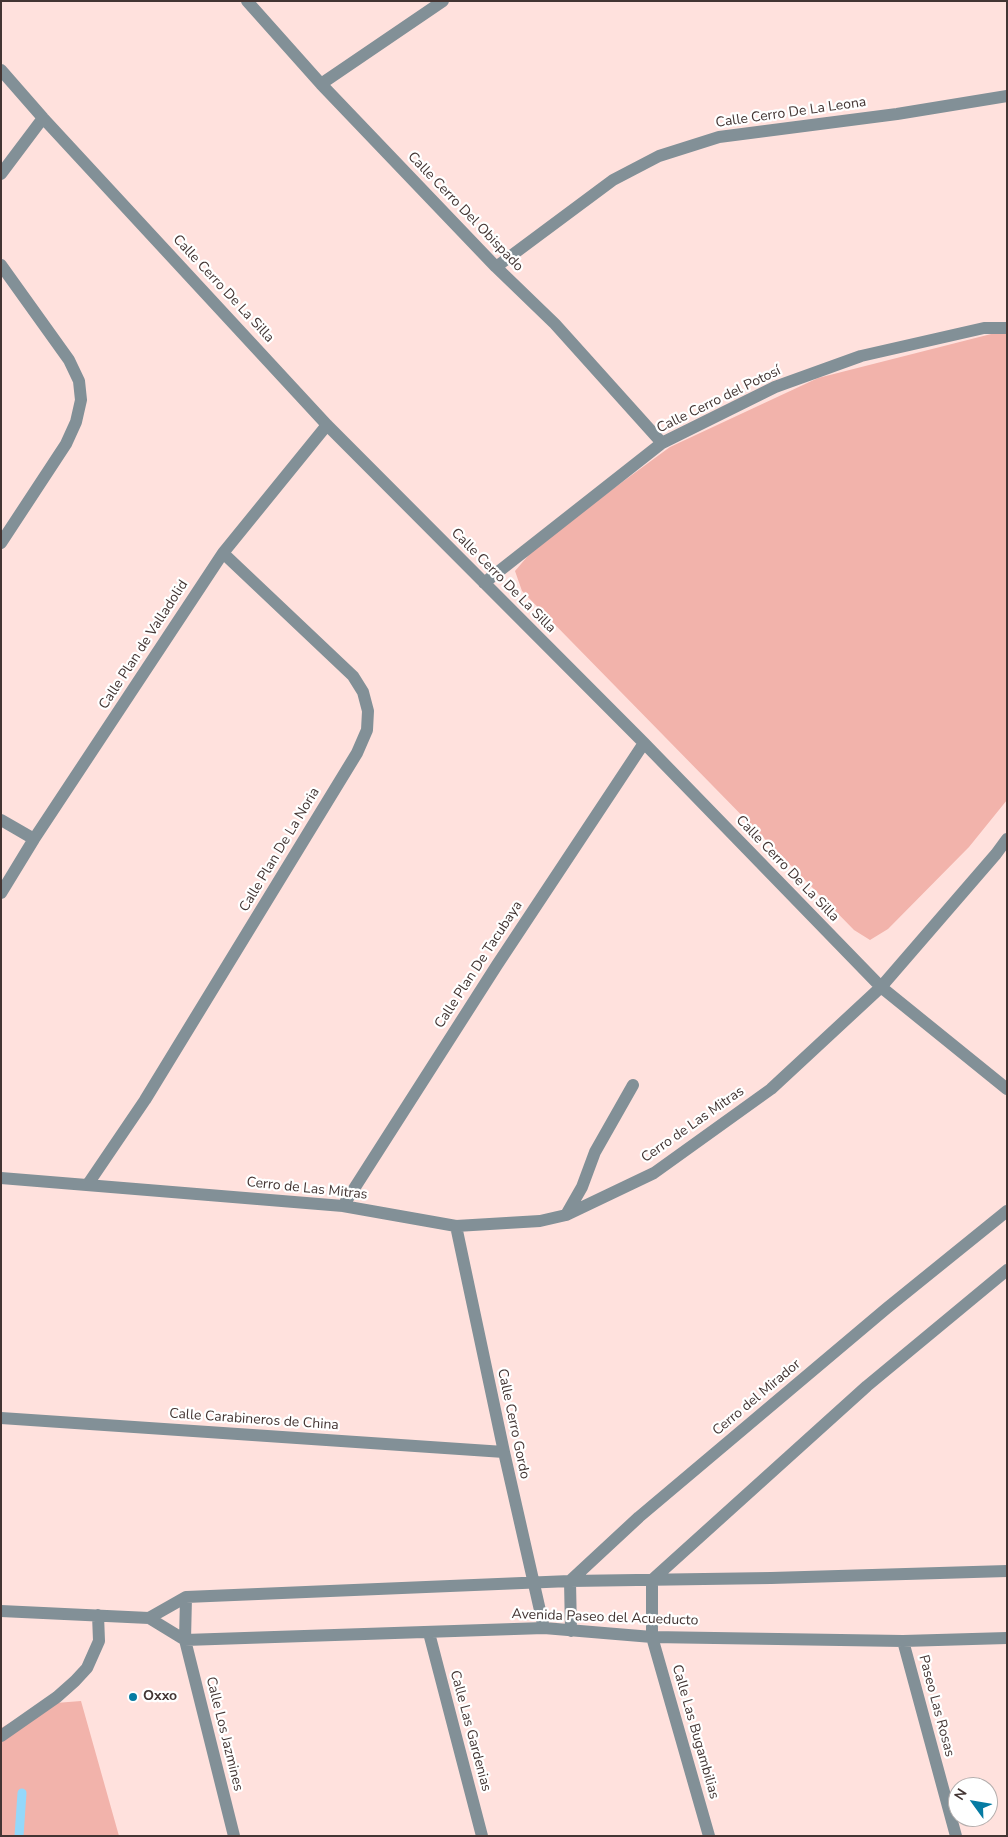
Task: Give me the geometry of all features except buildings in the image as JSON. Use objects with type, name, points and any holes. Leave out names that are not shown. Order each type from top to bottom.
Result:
[{"type":"street","name":"Calle Cerro Del Obispado","points":[[247,1],[321,84],[496,267],[555,324],[662,443]]},
{"type":"street","points":[[321,84],[443,1]]},
{"type":"street","name":"Calle Cerro De La Silla","points":[[1,70],[43,118],[328,424],[644,743],[881,987],[1007,1089]]},
{"type":"street","name":"Calle Cerro De La Leona","points":[[496,267],[613,180],[659,156],[719,137],[897,114],[1007,96]]},
{"type":"street","points":[[1,174],[43,118]]},
{"type":"street","points":[[1,265],[69,360],[79,380],[81,400],[76,422],[66,444],[1,543]]},
{"type":"street","name":"Calle Cerro del Potosí","points":[[484,583],[662,443],[775,387],[861,356],[984,328],[1007,328]]},
{"type":"street","name":"Calle Plan de Valladolid","points":[[1,893],[223,553],[328,424]]},
{"type":"street","name":"Calle Plan De La Noria","points":[[88,1184],[145,1100],[357,753],[367,730],[368,711],[363,692],[353,676],[223,553]]},
{"type":"street","name":"Calle Plan De Tacubaya","points":[[343,1206],[497,965],[644,743]]},
{"type":"street","points":[[1,820],[34,840]]},
{"type":"street","name":"Cerro de Las Mitras","points":[[1,1178],[343,1206],[456,1226],[540,1221],[566,1215],[654,1173],[772,1088],[881,987],[1007,839]]},
{"type":"street","points":[[566,1215],[582,1187],[595,1152],[633,1086]]},
{"type":"street","name":"Cerro del Mirador","points":[[570,1581],[646,1511],[887,1308],[1007,1211]]},
{"type":"street","name":"Calle Cerro Gordo","points":[[456,1226],[544,1628]]},
{"type":"street","points":[[652,1637],[652,1580],[867,1386],[1007,1270]]},
{"type":"street","name":"Calle Carabineros de China","points":[[1,1418],[504,1452]]},
{"type":"street","points":[[149,1618],[186,1597],[570,1581],[1007,1571]]},
{"type":"street","points":[[570,1581],[571,1631]]},
{"type":"street","name":"Calle Los Jazmines","points":[[186,1597],[185,1640],[234,1836]]},
{"type":"street","points":[[1,1611],[149,1618],[185,1640]]},
{"type":"street","points":[[1,1736],[57,1697],[87,1668],[99,1642],[98,1615]]},
{"type":"street","name":"Avenida Paseo del Acueducto","points":[[185,1640],[544,1628],[652,1637],[903,1642],[1007,1638]]},
{"type":"street","name":"Calle Las Gardenias","points":[[429,1633],[482,1836]]},
{"type":"street","name":"Calle Las Bugambilias","points":[[652,1637],[709,1836]]},
{"type":"street","name":"Paseo Las Rosas","points":[[903,1642],[956,1836]]},
{"type":"shaded area","points":[[999,332],[1007,332],[1007,800],[969,847],[888,929],[870,940],[854,930],[522,591],[515,571],[539,543],[670,447],[818,378]]},
{"type":"shaded area","points":[[81,1701],[119,1836],[1,1836],[1,1728],[43,1704]]},
{"type":"waterway","points":[[19,1836],[22,1793]]},
{"type":"place","name":"Oxxo","points":[[133,1697]]}]
